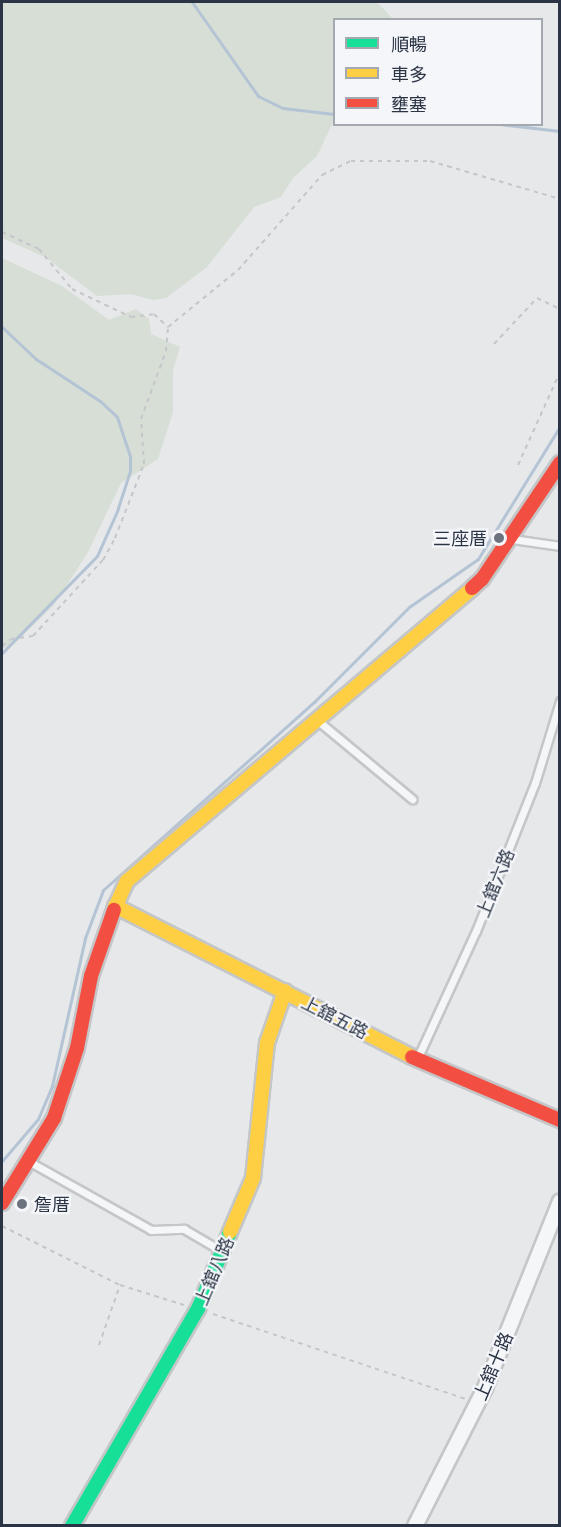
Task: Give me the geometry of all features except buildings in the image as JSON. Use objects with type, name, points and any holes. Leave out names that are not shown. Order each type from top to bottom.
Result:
[{"type":"street","points":[[2,1203],[54,1118],[77,1048],[91,976],[115,906],[127,882],[316,718],[482,579],[555,478],[560,463]]},
{"type":"street","name":"上舘五路","points":[[115,906],[417,1059],[560,1120]]},
{"type":"street","name":"上舘八路","points":[[72,1526],[198,1310],[252,1178],[267,1043],[285,991]]},
{"type":"street","name":"上舘十路","points":[[415,1526],[477,1403],[560,1201]]},
{"type":"lane","points":[[511,538],[560,546]]},
{"type":"lane","name":"上舘六路","points":[[417,1059],[476,931],[535,783],[560,701]]},
{"type":"lane","points":[[316,718],[412,800]]},
{"type":"lane","points":[[28,1161],[151,1230],[184,1229],[222,1251]]},
{"type":"path","points":[[2,646],[11,639],[33,636],[103,560],[115,538],[144,464],[141,419],[166,351],[168,327],[238,270],[322,175],[351,161],[430,161],[560,199]]},
{"type":"path","points":[[2,232],[39,249],[72,289],[131,317],[154,314],[168,327]]},
{"type":"path","points":[[494,344],[537,298],[560,309]]},
{"type":"path","points":[[518,465],[560,372]]},
{"type":"path","points":[[2,1226],[120,1285],[477,1403]]},
{"type":"path","points":[[99,1345],[120,1285]]},
{"type":"shaded area","points":[[2,2],[377,2],[392,18],[333,18],[333,122],[317,156],[293,178],[281,197],[254,207],[207,267],[166,298],[153,300],[131,294],[97,296],[45,257],[2,238]]},
{"type":"shaded area","points":[[2,258],[62,286],[109,320],[136,309],[149,319],[151,334],[180,347],[173,371],[173,412],[158,459],[121,483],[87,554],[53,606],[19,639],[2,649]]},
{"type":"waterway","points":[[192,2],[258,96],[283,108],[333,114]]},
{"type":"waterway","points":[[517,126],[560,131]]},
{"type":"waterway","points":[[2,327],[36,359],[100,401],[117,417],[130,456],[130,471],[118,509],[97,556],[2,653]]},
{"type":"waterway","points":[[2,1161],[38,1119],[52,1086],[85,938],[103,890],[314,702],[409,607],[478,559],[560,426]]},
{"type":"traffic: fast","points":[[72,1526],[198,1309],[230,1232]]},
{"type":"traffic: slow","points":[[114,910],[127,881],[472,588]]},
{"type":"traffic: slow","points":[[115,906],[412,1057]]},
{"type":"traffic: slow","points":[[230,1232],[253,1178],[267,1043],[285,991]]},
{"type":"traffic: jam","points":[[472,588],[482,579],[560,463]]},
{"type":"traffic: jam","points":[[2,1203],[54,1118],[77,1048],[91,976],[114,910]]},
{"type":"traffic: jam","points":[[412,1057],[560,1120]]},
{"type":"place","name":"三座厝","points":[[499,538]]},
{"type":"place","name":"詹厝","points":[[22,1204]]}]
